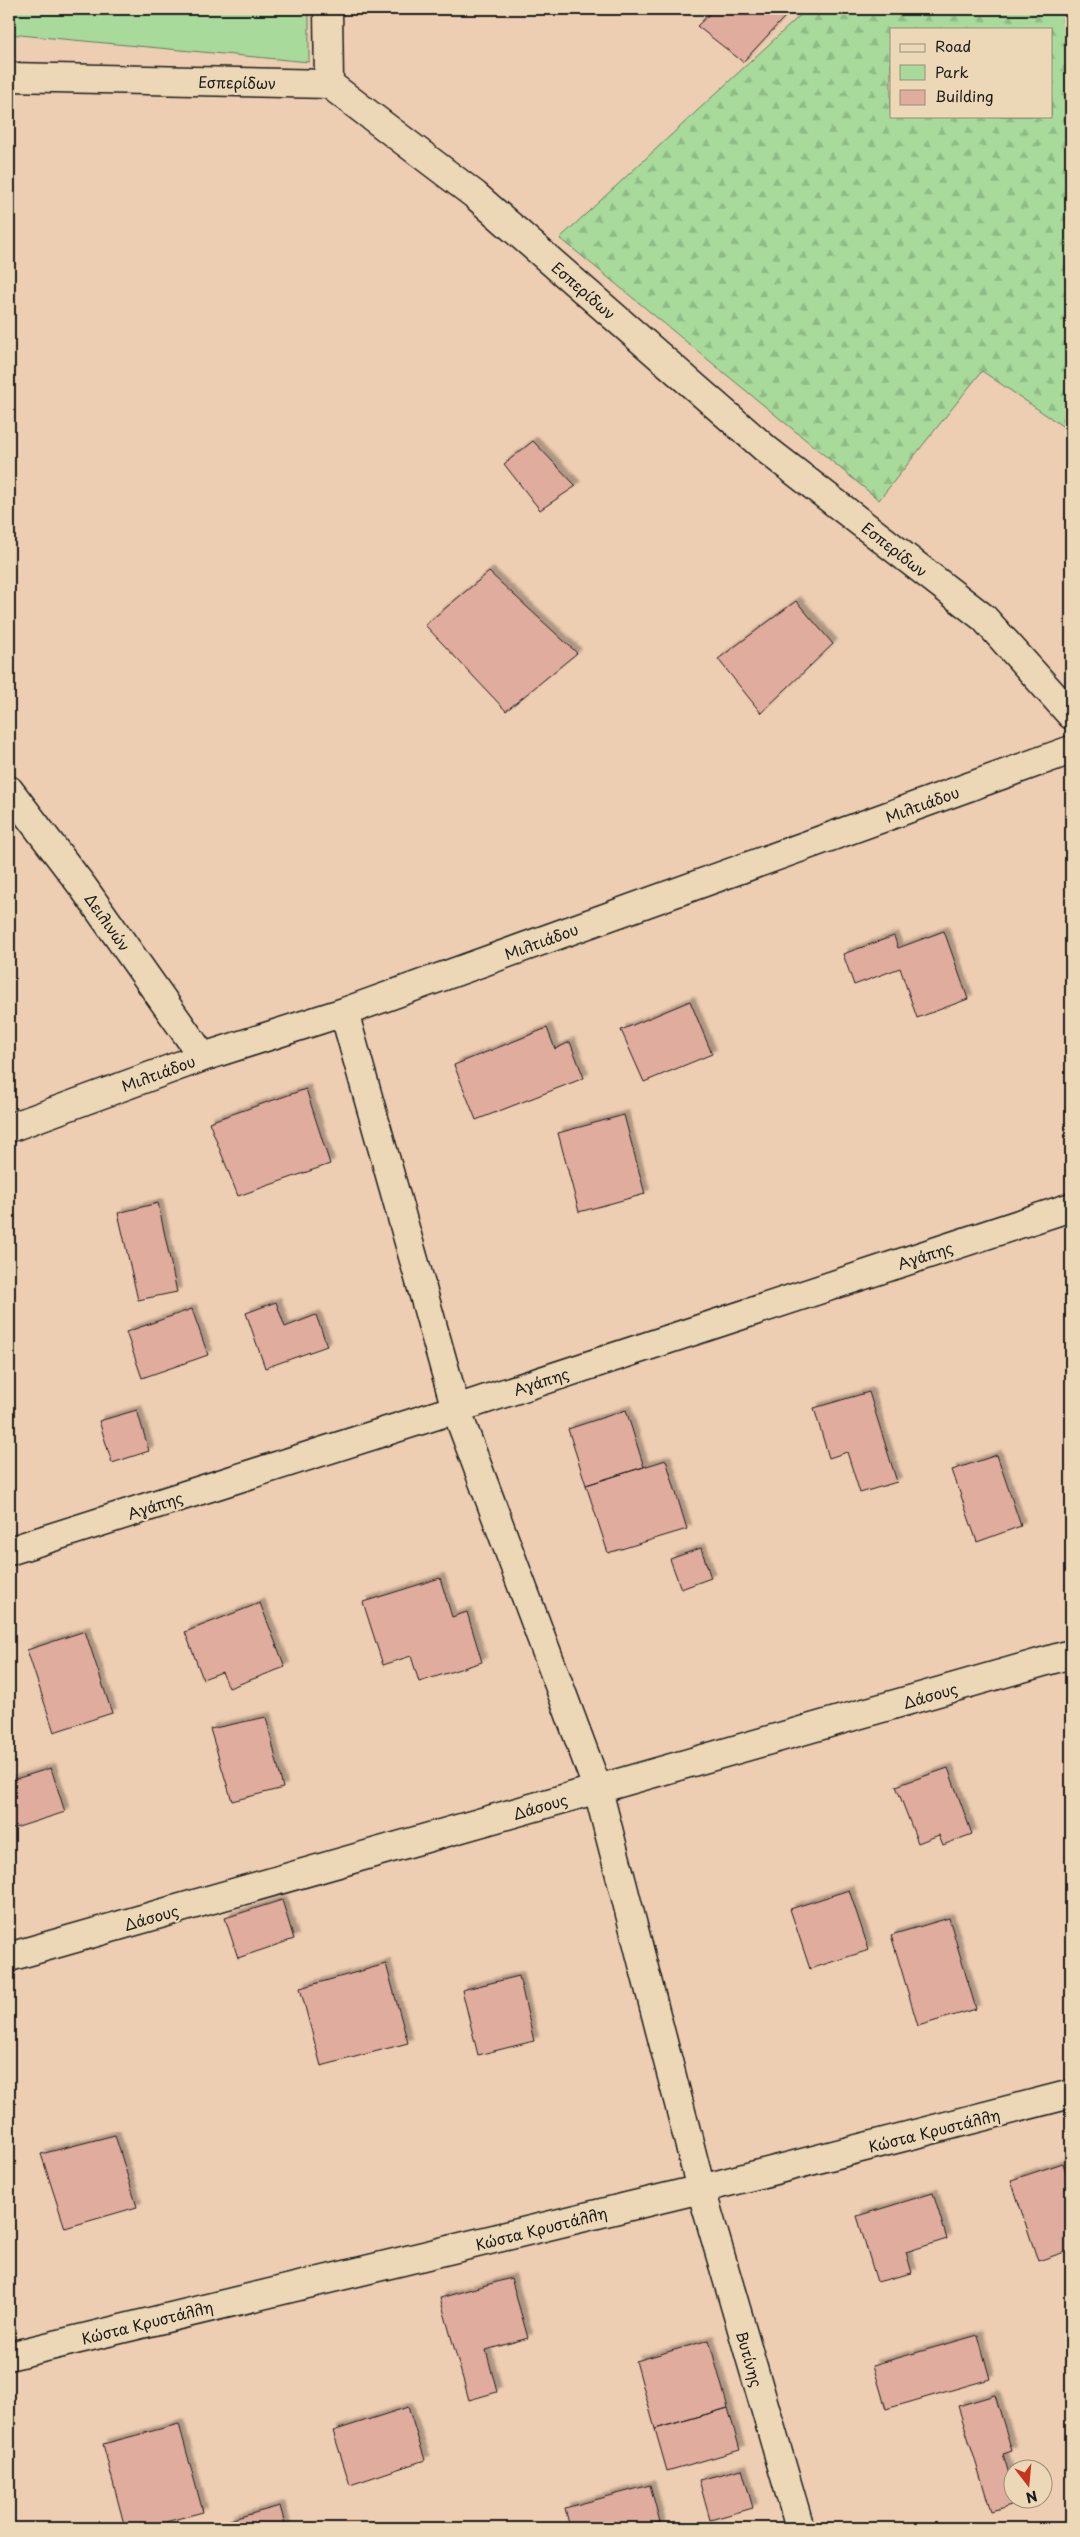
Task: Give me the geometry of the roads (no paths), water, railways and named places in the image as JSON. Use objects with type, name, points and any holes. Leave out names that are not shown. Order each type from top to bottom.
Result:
[{"type":"street","points":[[328,9],[329,84]]},
{"type":"street","name":"Εσπερίδων","points":[[9,77],[329,84],[475,194],[767,450],[984,618],[1071,715]]},
{"type":"street","name":"Μιλτιάδου","points":[[9,1128],[203,1057],[344,1012],[1071,750]]},
{"type":"street","name":"Δειλινών","points":[[9,790],[83,887],[203,1057]]},
{"type":"street","name":"Βυτίνης","points":[[344,1012],[456,1408],[598,1790],[701,2189],[800,2528]]},
{"type":"street","name":"Αγάπης","points":[[9,1551],[456,1408],[1071,1207]]},
{"type":"street","name":"Δάσους","points":[[9,1957],[1071,1654]]},
{"type":"street","name":"Κώστα Κρυστάλλη","points":[[9,2356],[701,2189],[1071,2094]]}]
